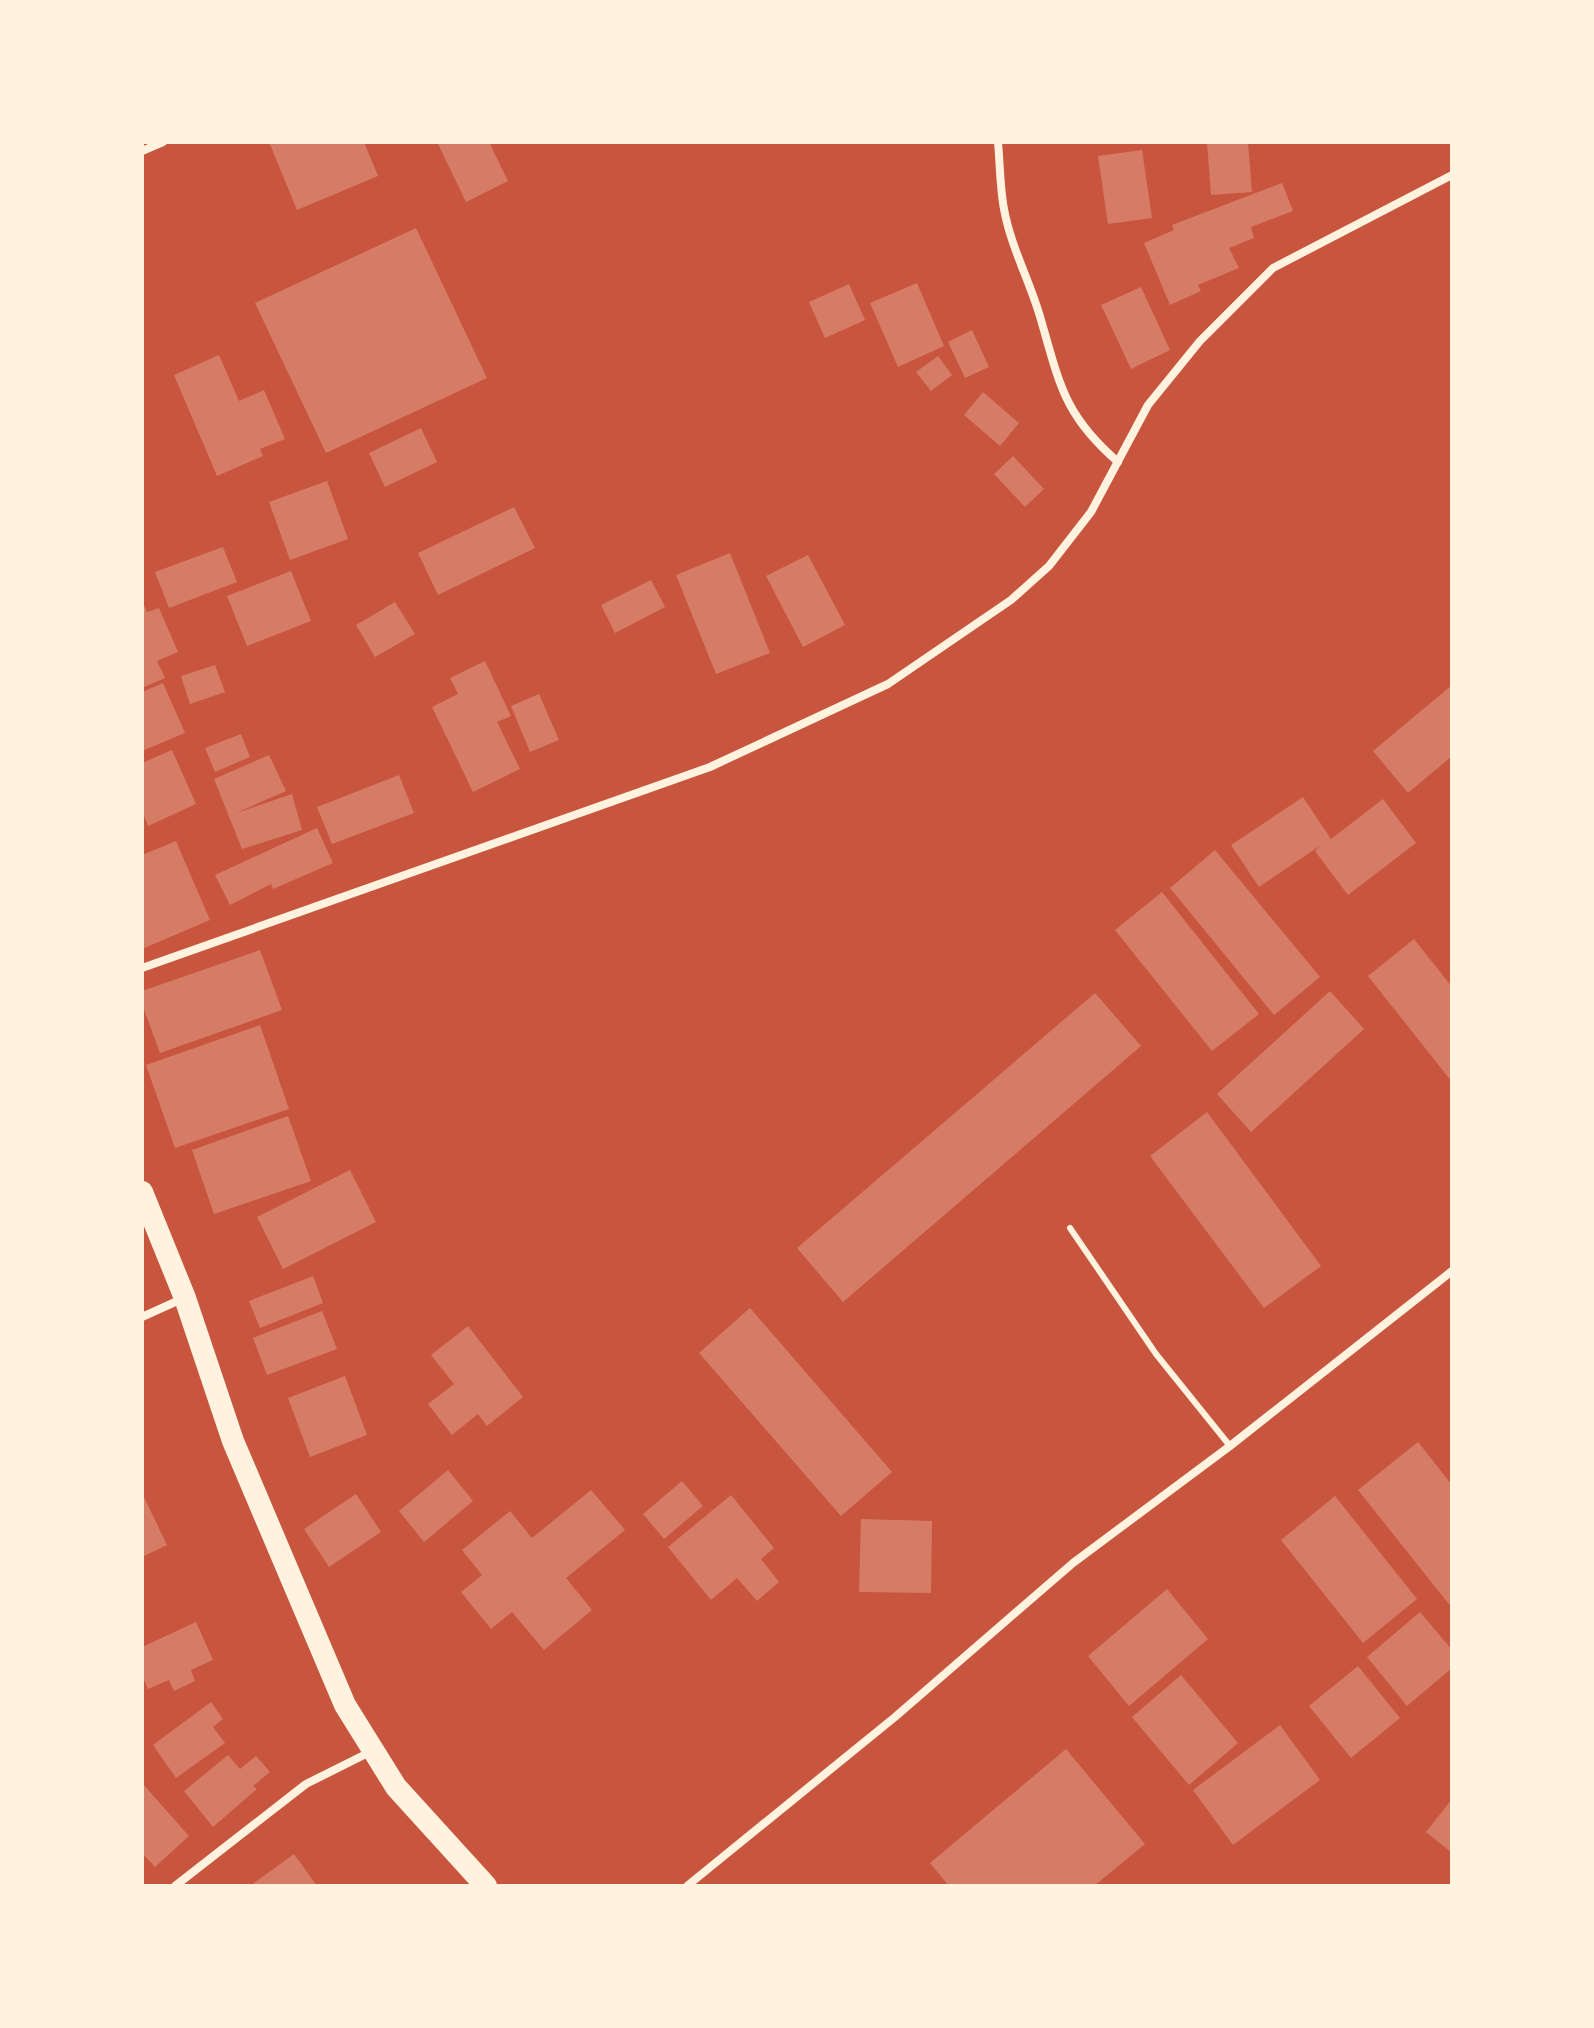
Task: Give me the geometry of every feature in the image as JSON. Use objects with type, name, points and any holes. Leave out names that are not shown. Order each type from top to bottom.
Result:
[{"type":"highway","points":[[142,1192],[185,1298],[233,1441],[345,1705],[396,1787],[486,1886]]},
{"type":"street","points":[[142,151],[163,142]]},
{"type":"street","points":[[998,142],[1004,209],[1023,277],[1041,317],[1052,367],[1074,414],[1094,441],[1118,462]]},
{"type":"street","points":[[142,968],[710,767],[888,684],[1011,600],[1049,566],[1091,512],[1148,405],[1200,341],[1273,268],[1452,175]]},
{"type":"street","points":[[687,1886],[895,1717],[1073,1563],[1230,1446],[1452,1271]]},
{"type":"street","points":[[142,1317],[185,1298]]},
{"type":"street","points":[[175,1886],[306,1784],[374,1750]]},
{"type":"lane","points":[[1070,1228],[1156,1354],[1230,1446]]},
{"type":"building","points":[[269,142],[364,142],[378,176],[297,210]]},
{"type":"building","points":[[437,142],[489,142],[508,181],[466,202]]},
{"type":"building","points":[[1207,142],[1248,142],[1252,192],[1211,195]]},
{"type":"building","points":[[1142,150],[1152,218],[1108,224],[1098,156]]},
{"type":"building","points":[[1282,183],[1293,211],[1251,227],[1254,238],[1229,248],[1239,268],[1198,285],[1201,291],[1170,305],[1144,243],[1174,230],[1172,225]]},
{"type":"building","points":[[416,228],[487,378],[326,453],[255,303]]},
{"type":"building","points":[[917,283],[944,346],[898,367],[870,303]]},
{"type":"building","points":[[849,284],[865,320],[825,338],[809,302]]},
{"type":"building","points":[[1141,287],[1170,350],[1131,369],[1101,305]]},
{"type":"building","points":[[972,330],[989,367],[965,378],[948,342]]},
{"type":"building","points":[[219,355],[239,401],[264,390],[285,439],[260,449],[263,456],[217,476],[174,375]]},
{"type":"building","points":[[938,356],[952,375],[931,391],[916,372]]},
{"type":"building","points":[[983,392],[1019,423],[1000,446],[964,415]]},
{"type":"building","points":[[421,428],[437,462],[385,487],[369,453]]},
{"type":"building","points":[[1013,456],[1044,489],[1025,507],[994,474]]},
{"type":"building","points":[[327,481],[348,539],[290,560],[269,502]]},
{"type":"building","points":[[514,507],[535,548],[438,595],[418,553]]},
{"type":"building","points":[[223,547],[237,582],[169,608],[155,572]]},
{"type":"building","points":[[730,553],[770,653],[716,674],[676,575]]},
{"type":"building","points":[[808,555],[845,625],[803,647],[766,576]]},
{"type":"building","points":[[291,571],[311,621],[247,646],[227,596]]},
{"type":"building","points":[[651,580],[665,607],[615,633],[601,605]]},
{"type":"building","points":[[142,600],[147,612],[159,608],[178,652],[157,661],[165,678],[142,688]]},
{"type":"building","points":[[395,602],[415,634],[375,657],[356,625]]},
{"type":"building","points":[[485,661],[511,716],[497,722],[520,769],[473,792],[432,707],[458,694],[450,678]]},
{"type":"building","points":[[215,665],[225,692],[190,704],[181,676]]},
{"type":"building","points":[[163,683],[185,733],[142,751],[142,692]]},
{"type":"building","points":[[1452,685],[1452,756],[1408,793],[1373,751]]},
{"type":"building","points":[[539,694],[559,740],[530,752],[511,706]]},
{"type":"building","points":[[241,734],[250,757],[215,772],[205,748]]},
{"type":"building","points":[[172,750],[196,804],[148,826],[142,811],[142,763]]},
{"type":"building","points":[[269,755],[286,791],[236,813],[292,794],[302,830],[242,849],[214,779]]},
{"type":"building","points":[[399,775],[414,813],[332,844],[317,807]]},
{"type":"building","points":[[1303,797],[1331,839],[1383,799],[1416,843],[1348,895],[1315,851],[1321,845],[1259,887],[1231,845]]},
{"type":"building","points":[[317,828],[333,863],[273,889],[271,884],[230,905],[215,875]]},
{"type":"building","points":[[176,841],[210,920],[142,949],[142,855]]},
{"type":"building","points":[[1215,850],[1320,977],[1274,1015],[1170,888]]},
{"type":"building","points":[[1162,892],[1259,1014],[1212,1051],[1115,930]]},
{"type":"building","points":[[1414,939],[1452,987],[1452,1082],[1368,976]]},
{"type":"building","points":[[260,950],[282,1010],[160,1053],[142,1004],[142,991]]},
{"type":"building","points":[[1330,991],[1364,1029],[1251,1132],[1217,1094]]},
{"type":"building","points":[[1095,993],[1141,1046],[843,1302],[797,1248]]},
{"type":"building","points":[[260,1025],[289,1109],[175,1148],[146,1065]]},
{"type":"building","points":[[1207,1112],[1321,1266],[1264,1308],[1150,1156]]},
{"type":"building","points":[[288,1116],[311,1181],[214,1214],[192,1150]]},
{"type":"building","points":[[350,1170],[376,1222],[283,1269],[257,1217]]},
{"type":"building","points":[[313,1276],[323,1303],[260,1328],[249,1301]]},
{"type":"building","points":[[750,1308],[892,1472],[841,1516],[699,1353]]},
{"type":"building","points":[[322,1311],[337,1349],[267,1375],[253,1338]]},
{"type":"building","points":[[468,1326],[523,1397],[487,1426],[478,1414],[452,1435],[428,1404],[454,1384],[431,1355]]},
{"type":"building","points":[[345,1376],[367,1435],[310,1457],[288,1398]]},
{"type":"building","points":[[1418,1442],[1452,1485],[1452,1608],[1358,1490]]},
{"type":"building","points":[[448,1470],[473,1501],[424,1542],[399,1511]]},
{"type":"building","points":[[682,1481],[703,1506],[664,1539],[643,1514]]},
{"type":"building","points":[[591,1490],[625,1530],[566,1578],[592,1610],[544,1650],[512,1612],[491,1629],[461,1592],[482,1575],[462,1550],[510,1511],[532,1538]]},
{"type":"building","points":[[142,1493],[167,1545],[142,1557]]},
{"type":"building","points":[[356,1494],[381,1532],[329,1567],[304,1529]]},
{"type":"building","points":[[731,1495],[774,1548],[761,1559],[779,1582],[757,1601],[737,1578],[711,1600],[668,1547]]},
{"type":"building","points":[[1335,1496],[1417,1599],[1363,1643],[1281,1540]]},
{"type":"building","points":[[861,1519],[932,1521],[931,1593],[859,1592]]},
{"type":"building","points":[[1167,1589],[1208,1639],[1129,1706],[1088,1656]]},
{"type":"building","points":[[1420,1612],[1452,1650],[1452,1668],[1407,1706],[1367,1657]]},
{"type":"building","points":[[196,1622],[213,1660],[191,1670],[195,1681],[174,1691],[169,1680],[148,1689],[142,1675],[142,1647]]},
{"type":"building","points":[[1358,1666],[1400,1718],[1351,1758],[1309,1706]]},
{"type":"building","points":[[1181,1675],[1238,1743],[1189,1785],[1132,1717]]},
{"type":"building","points":[[211,1702],[223,1719],[213,1727],[225,1743],[176,1778],[153,1745]]},
{"type":"building","points":[[1280,1725],[1320,1780],[1233,1845],[1193,1790]]},
{"type":"building","points":[[1066,1749],[1145,1844],[1094,1886],[949,1886],[930,1863]]},
{"type":"building","points":[[228,1755],[240,1769],[256,1756],[270,1772],[253,1786],[257,1789],[213,1827],[184,1791]]},
{"type":"building","points":[[142,1783],[189,1836],[155,1867],[142,1853]]},
{"type":"building","points":[[1452,1799],[1452,1853],[1426,1832]]},
{"type":"building","points":[[294,1854],[317,1886],[250,1886]]}]
